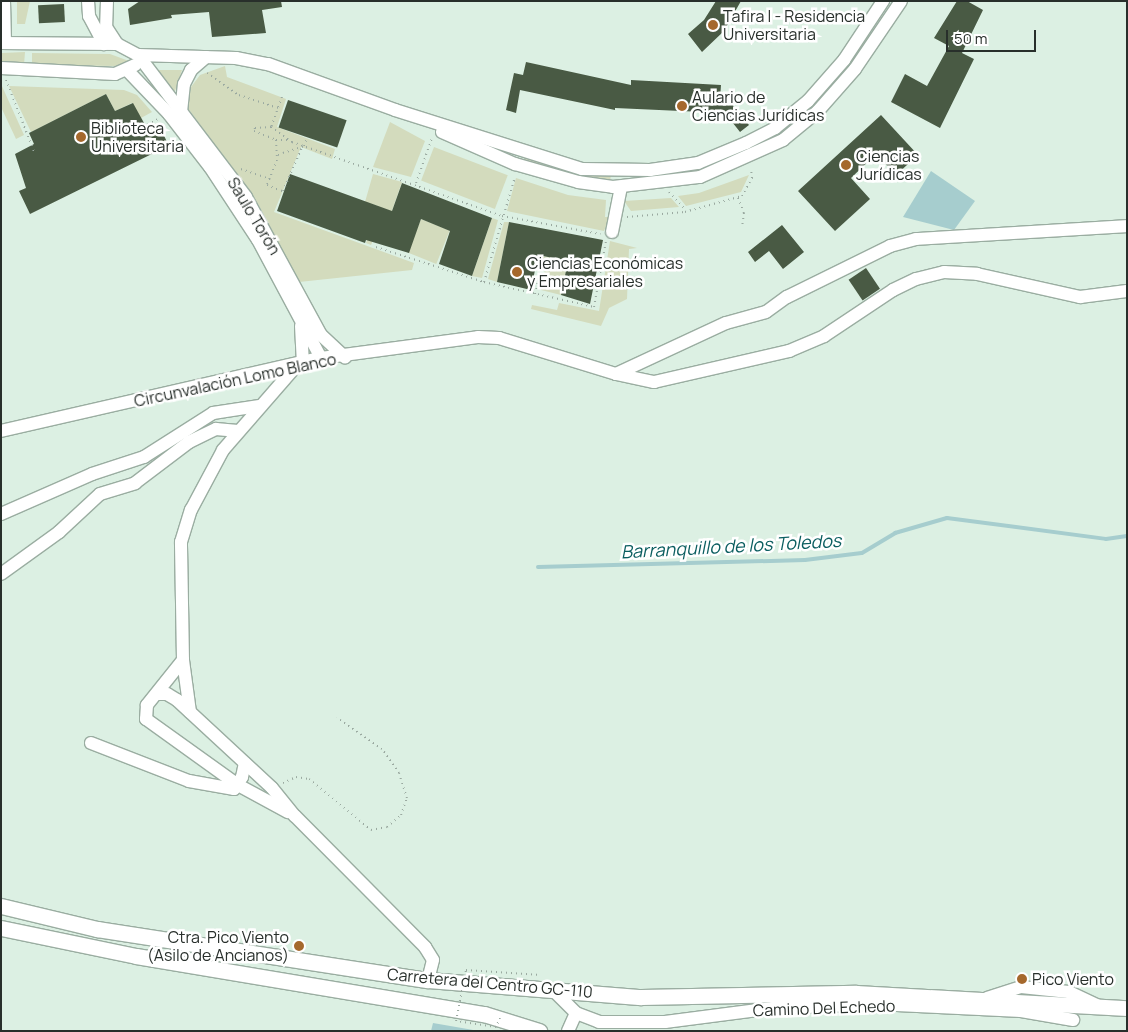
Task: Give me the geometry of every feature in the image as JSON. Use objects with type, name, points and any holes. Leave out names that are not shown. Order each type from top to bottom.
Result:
[{"type":"main road","name":"Carretera del Centro GC-110","points":[[1,906],[97,929],[428,980],[641,996],[856,993],[985,998],[1099,1006]]},
{"type":"main road","name":"Carretera del Centro GC-110","points":[[1,928],[136,956],[500,1018],[539,1031]]},
{"type":"main road","points":[[1099,1006],[1127,1008]]},
{"type":"street","points":[[4,1],[3,42],[111,44],[138,55],[206,57],[268,64],[395,110],[582,169],[624,172],[698,163],[746,144],[775,128],[808,101],[844,60],[883,1]]},
{"type":"street","points":[[88,1],[89,16],[111,44]]},
{"type":"street","points":[[106,1],[106,27],[111,44]]},
{"type":"street","points":[[395,110],[519,165],[578,182],[621,187],[700,177],[783,140],[818,112],[855,69],[901,1]]},
{"type":"street","points":[[4,69],[115,74],[128,70],[135,64],[138,55]]},
{"type":"street","name":"Saulo Torón","points":[[138,55],[258,240],[321,358]]},
{"type":"street","points":[[175,113],[184,84],[191,70],[206,57]]},
{"type":"street","name":"Saulo Torón","points":[[128,70],[175,113],[246,197],[320,335],[344,357]]},
{"type":"street","points":[[611,231],[621,187]]},
{"type":"street","points":[[616,374],[726,323],[766,312],[787,297],[890,246],[916,239],[1127,226]]},
{"type":"street","name":"Circunvalación Lomo Blanco","points":[[1,431],[321,358],[344,357],[408,346],[492,338],[616,374],[654,382],[789,351],[824,336],[893,290],[916,279],[944,272],[977,274],[1080,297],[1127,291]]},
{"type":"street","points":[[190,712],[183,660],[181,542],[191,510],[223,450],[259,406],[300,363],[301,322]]},
{"type":"street","points":[[1,514],[92,474],[144,456],[213,413],[259,406]]},
{"type":"street","points":[[1,574],[52,538],[100,494],[135,483],[189,442],[216,428],[238,431]]},
{"type":"street","points":[[183,660],[147,705],[146,719],[238,785],[295,816]]},
{"type":"street","points":[[157,694],[171,696],[272,788],[295,816],[425,947],[433,960],[428,980]]},
{"type":"street","points":[[91,743],[198,784],[234,789],[238,785],[245,763]]},
{"type":"street","points":[[198,784],[205,776],[206,762]]},
{"type":"street","points":[[985,998],[1021,987],[1069,992],[1099,1006]]},
{"type":"street","points":[[553,990],[576,1013],[568,1031]]},
{"type":"street","name":"Camino Del Echedo","points":[[576,1013],[599,1022],[665,1022],[773,1008],[876,1004],[1021,1011],[1072,1026]]},
{"type":"street","points":[[1072,1026],[1081,1004]]},
{"type":"path","points":[[4,69],[6,85],[35,154]]},
{"type":"path","points":[[205,72],[239,95],[278,108]]},
{"type":"path","points":[[271,127],[282,97]]},
{"type":"path","points":[[130,134],[175,113]]},
{"type":"path","points":[[289,140],[276,140],[254,131],[255,128],[271,127],[289,140],[304,146],[416,184],[502,216],[611,231]]},
{"type":"path","points":[[416,184],[435,128]]},
{"type":"path","points":[[276,140],[278,155],[267,185],[284,191],[307,138]]},
{"type":"path","points":[[278,155],[304,146]]},
{"type":"path","points":[[484,282],[502,216],[519,165]]},
{"type":"path","points":[[237,167],[270,179]]},
{"type":"path","points":[[376,246],[484,282],[594,307],[611,231],[626,217],[687,211],[742,196],[752,176]]},
{"type":"path","points":[[660,183],[687,211]]},
{"type":"path","points":[[738,197],[744,213],[742,227]]},
{"type":"path","points":[[535,294],[541,267]]},
{"type":"path","points":[[272,788],[296,777],[309,779],[371,830],[387,827],[401,815],[406,798],[399,773],[382,749],[337,718]]},
{"type":"path","points":[[500,1018],[496,1027],[456,1021],[466,970],[541,975]]},
{"type":"green space","points":[[17,1],[30,1],[25,24],[17,24]]},
{"type":"green space","points":[[866,33],[871,37],[834,89],[789,129],[757,149],[754,144],[776,130]]},
{"type":"green space","points":[[25,52],[24,65],[1,63],[2,53]]},
{"type":"green space","points":[[32,53],[110,54],[129,61],[115,66],[32,65]]},
{"type":"green space","points":[[225,66],[227,77],[286,99],[277,127],[335,149],[332,159],[301,147],[274,212],[414,263],[412,270],[299,282],[258,204],[187,107],[191,87],[200,75]]},
{"type":"green space","points":[[153,70],[182,70],[174,94]]},
{"type":"green space","points":[[1,84],[24,135],[16,139],[1,107]]},
{"type":"green space","points":[[9,86],[124,90],[137,95],[152,112],[141,118],[132,103],[115,111],[106,94],[31,132]]},
{"type":"green space","points":[[390,122],[425,141],[411,177],[373,167]]},
{"type":"green space","points":[[434,147],[508,175],[495,209],[421,181]]},
{"type":"green space","points":[[526,155],[611,175],[610,181],[577,177],[523,161]]},
{"type":"green space","points":[[373,174],[402,182],[382,239],[375,236],[371,245],[366,243],[378,206],[365,202]]},
{"type":"green space","points":[[749,175],[741,192],[686,206],[678,196],[699,193]]},
{"type":"green space","points":[[516,178],[568,195],[606,200],[605,217],[610,217],[604,231],[507,211]]},
{"type":"green space","points":[[671,198],[679,207],[631,211],[624,201]]},
{"type":"green space","points":[[492,218],[498,220],[482,278],[472,276]]},
{"type":"green space","points":[[421,219],[450,231],[436,264],[408,252]]},
{"type":"green space","points":[[504,222],[509,222],[497,282],[488,279]]},
{"type":"green space","points":[[610,241],[637,248],[629,249],[627,299],[609,308],[601,326],[531,309],[532,305],[557,310],[559,303],[599,311]]},
{"type":"green space","points":[[538,255],[568,261],[561,295],[541,290],[546,265],[536,262]]},
{"type":"water","points":[[931,171],[975,201],[954,230],[903,217]]},
{"type":"water","points":[[433,1023],[479,1031],[431,1031]]},
{"type":"building","points":[[140,1],[281,1],[282,7],[262,10],[266,33],[212,37],[209,12],[171,15],[172,18],[130,25],[128,9]]},
{"type":"building","name":"Tafira I - Residencia Universitaria","points":[[716,1],[741,1],[724,31],[702,52],[688,34],[704,20]]},
{"type":"building","name":"Ciencias Jurídicas","points":[[957,1],[967,1],[983,10],[962,53],[974,59],[940,128],[891,102],[905,74],[927,86],[949,46],[934,38]]},
{"type":"building","points":[[64,4],[65,22],[39,23],[38,5]]},
{"type":"building","points":[[526,62],[631,85],[631,80],[721,85],[720,99],[732,99],[732,104],[749,125],[740,132],[725,113],[615,108],[615,110],[520,90],[516,113],[506,110],[514,73],[523,75]]},
{"type":"building","points":[[106,94],[115,111],[133,103],[149,132],[160,127],[167,142],[164,144],[166,147],[30,214],[19,191],[26,188],[15,154],[34,144],[29,133]]},
{"type":"building","points":[[288,100],[347,120],[337,148],[279,127]]},
{"type":"building","name":"Ciencias Jurídicas","points":[[881,115],[918,155],[896,175],[876,154],[851,178],[870,199],[835,231],[798,191]]},
{"type":"building","points":[[290,174],[392,211],[402,183],[492,218],[472,276],[439,264],[450,231],[421,219],[409,253],[366,240],[365,243],[277,211]]},
{"type":"building","name":"Ciencias Económicas y Empresariales","points":[[509,222],[603,240],[590,304],[561,295],[568,261],[538,255],[531,290],[497,282]]},
{"type":"building","points":[[782,225],[804,252],[783,269],[769,251],[755,262],[748,252]]},
{"type":"building","points":[[866,268],[880,289],[863,300],[849,280]]},
{"type":"waterway","name":"Barranquillo de los Toledos","points":[[538,567],[805,560],[862,553],[895,533],[947,518],[1106,539],[1127,536]]},
{"type":"place","name":"Tafira I - Residencia Universitaria","points":[[713,25]]},
{"type":"place","name":"Aulario de Ciencias Jurídicas","points":[[682,106]]},
{"type":"place","name":"Biblioteca Universitaria","points":[[81,137]]},
{"type":"place","name":"Ciencias Jurídicas","points":[[846,165]]},
{"type":"place","name":"Ciencias Económicas y Empresariales","points":[[517,272]]},
{"type":"place","name":"Ctra. Pico Viento (Asilo de Ancianos)","points":[[299,946]]},
{"type":"place","name":"Pico Viento","points":[[1022,979]]}]
